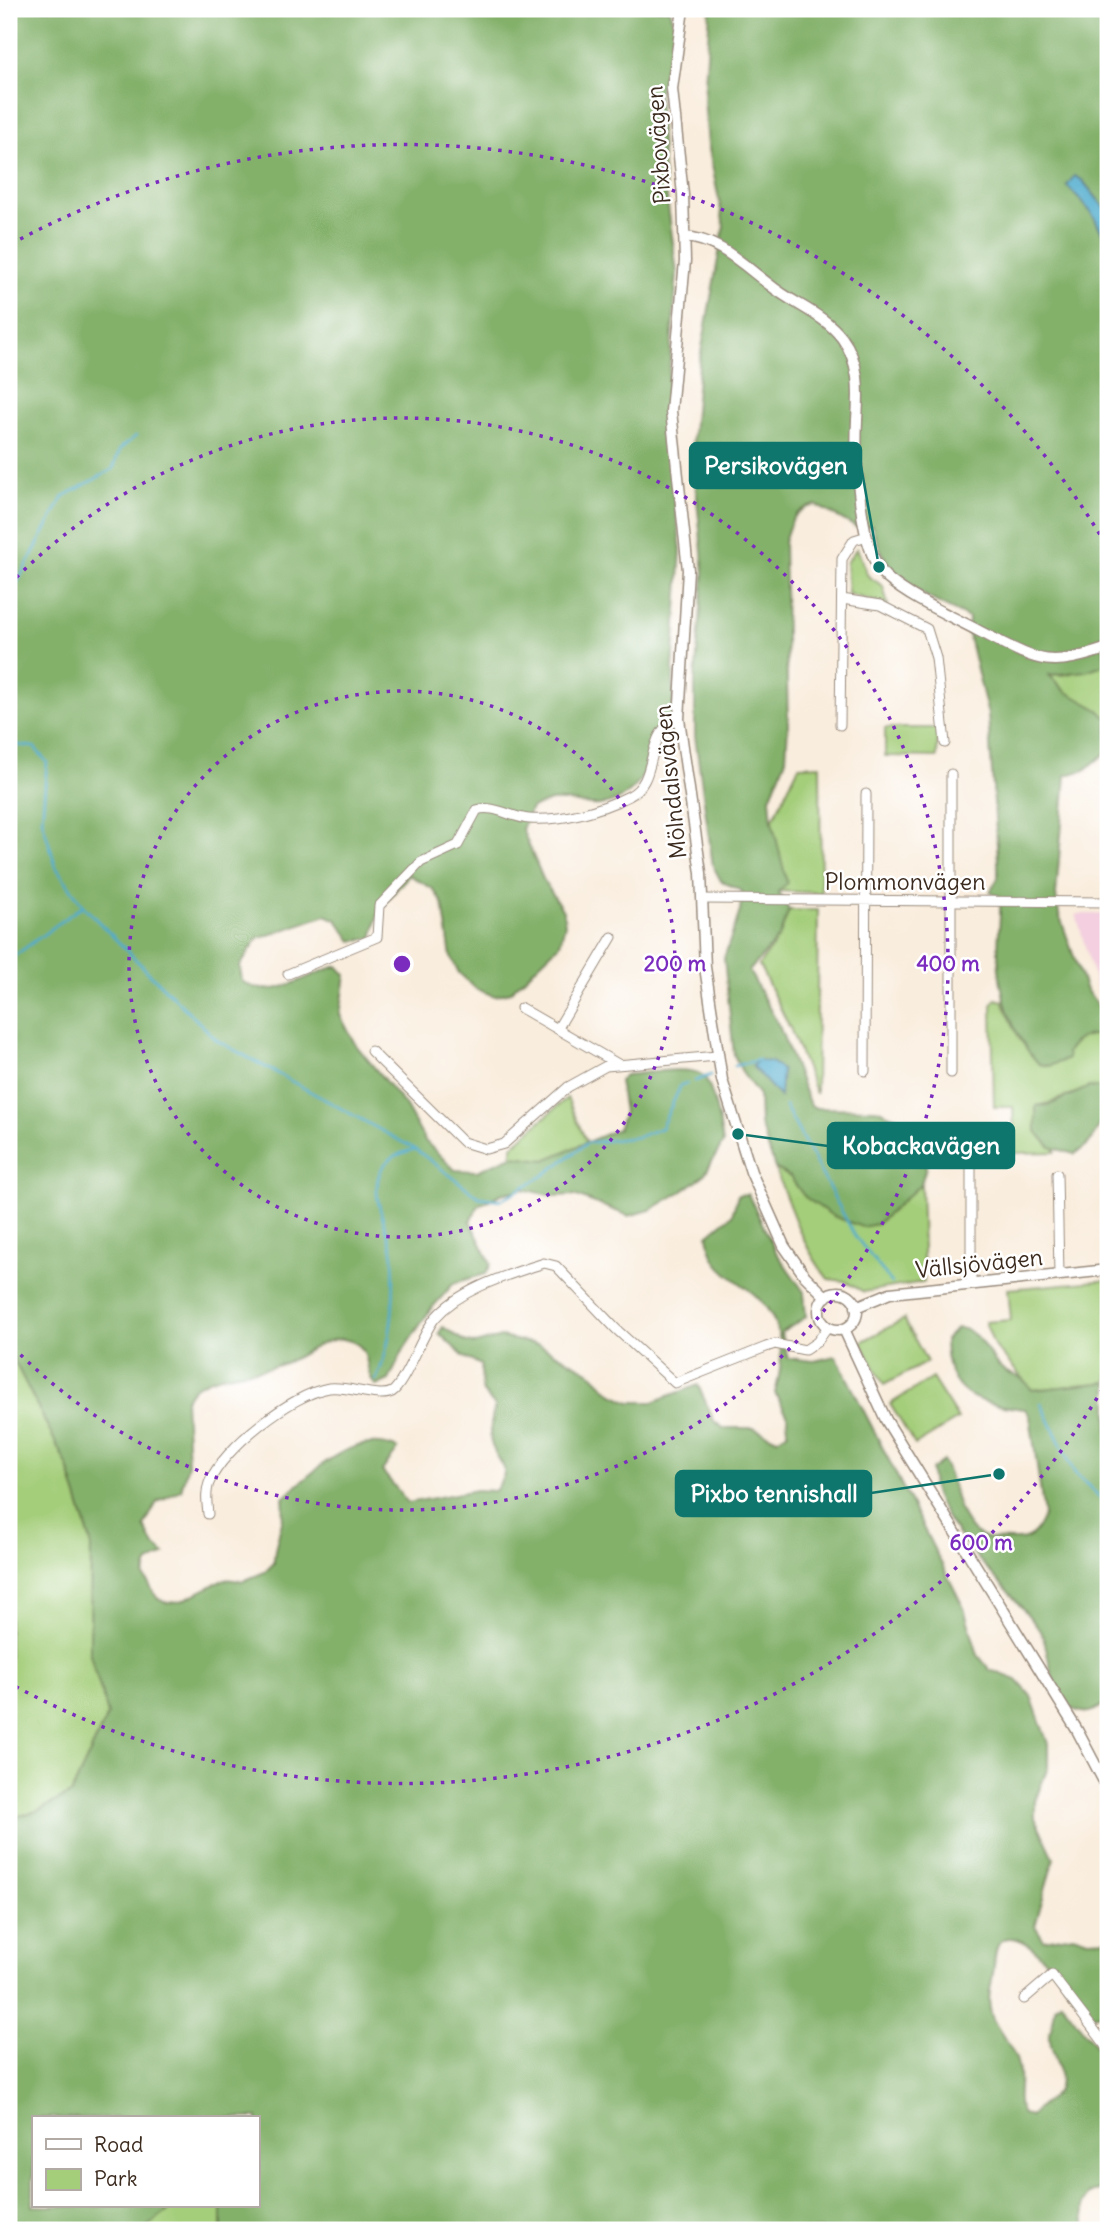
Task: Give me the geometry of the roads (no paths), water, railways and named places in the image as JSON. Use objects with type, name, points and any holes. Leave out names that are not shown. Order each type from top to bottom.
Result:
[{"type":"street","name":"Pixbovägen","points":[[683,9],[672,89],[684,237]]},
{"type":"street","points":[[684,237],[706,239],[722,249],[773,288],[821,318],[841,336],[850,351],[858,382],[856,447],[867,536],[886,577],[922,600],[1045,662],[1062,661],[1108,648]]},
{"type":"street","name":"Mölndalsvägen","points":[[684,237],[684,288],[671,411],[688,570],[680,719],[696,828],[705,967],[717,1056],[746,1157],[775,1227],[794,1262],[826,1297]]},
{"type":"street","points":[[840,725],[844,551],[854,540],[867,536]]},
{"type":"street","points":[[842,599],[880,605],[928,629],[936,658],[945,743]]},
{"type":"street","points":[[288,974],[377,937],[379,906],[421,862],[458,845],[472,814],[477,810],[488,809],[530,819],[557,817],[600,808],[630,795],[648,776],[660,734],[665,726],[680,719]]},
{"type":"street","points":[[951,774],[951,1073]]},
{"type":"street","points":[[865,1071],[866,794]]},
{"type":"street","name":"Plommonvägen","points":[[702,899],[1108,902]]},
{"type":"street","points":[[558,1028],[612,937]]},
{"type":"street","points":[[521,1008],[618,1064]]},
{"type":"street","points":[[371,1051],[463,1142],[486,1149],[496,1148],[513,1138],[568,1087],[586,1076],[618,1064],[682,1062],[717,1056]]},
{"type":"street","points":[[971,1141],[971,1284]]},
{"type":"street","points":[[1057,1174],[1059,1275]]},
{"type":"street","points":[[208,1514],[206,1496],[211,1478],[256,1429],[290,1405],[328,1388],[356,1389],[379,1394],[393,1391],[402,1381],[424,1335],[445,1308],[488,1284],[544,1262],[556,1266],[616,1329],[676,1383],[775,1344],[805,1350],[819,1340],[828,1327]]},
{"type":"street","name":"Vällsjövägen","points":[[856,1307],[890,1293],[1108,1270]]},
{"type":"street","points":[[844,1293],[853,1299],[856,1307],[855,1319],[844,1329],[828,1327],[820,1312],[826,1297],[844,1293]]},
{"type":"street","points":[[844,1329],[886,1420],[1077,1730],[1108,1789]]},
{"type":"street","points":[[1024,1998],[1052,1975],[1108,2048]]},
{"type":"water","points":[[1074,176],[1082,180],[1108,212],[1108,243],[1091,212],[1067,186]]},
{"type":"water","points":[[758,1060],[771,1062],[782,1070],[780,1097],[752,1066]]},
{"type":"waterway","points":[[9,598],[63,497],[113,469],[120,449],[136,436]]},
{"type":"waterway","points":[[9,744],[34,747],[47,762],[42,820],[56,867],[83,906],[218,1041],[415,1149],[479,1197],[501,1200],[543,1176],[587,1143],[638,1137],[661,1128],[681,1085],[687,1083]]},
{"type":"waterway","points":[[9,960],[82,906]]},
{"type":"waterway","points":[[734,1066],[758,1060]]},
{"type":"waterway","points":[[695,1081],[711,1075]]},
{"type":"waterway","points":[[785,1106],[855,1236],[892,1283]]},
{"type":"waterway","points":[[376,1380],[389,1336],[393,1288],[393,1257],[379,1204],[377,1183],[386,1163],[399,1154],[415,1149]]},
{"type":"waterway","points":[[1041,1403],[1074,1472],[1108,1505]]},
{"type":"place","name":"Persikovägen","points":[[879,567]]},
{"type":"place","name":"Kobackavägen","points":[[738,1134]]},
{"type":"place","name":"Pixbo tennishall","points":[[999,1474]]}]
